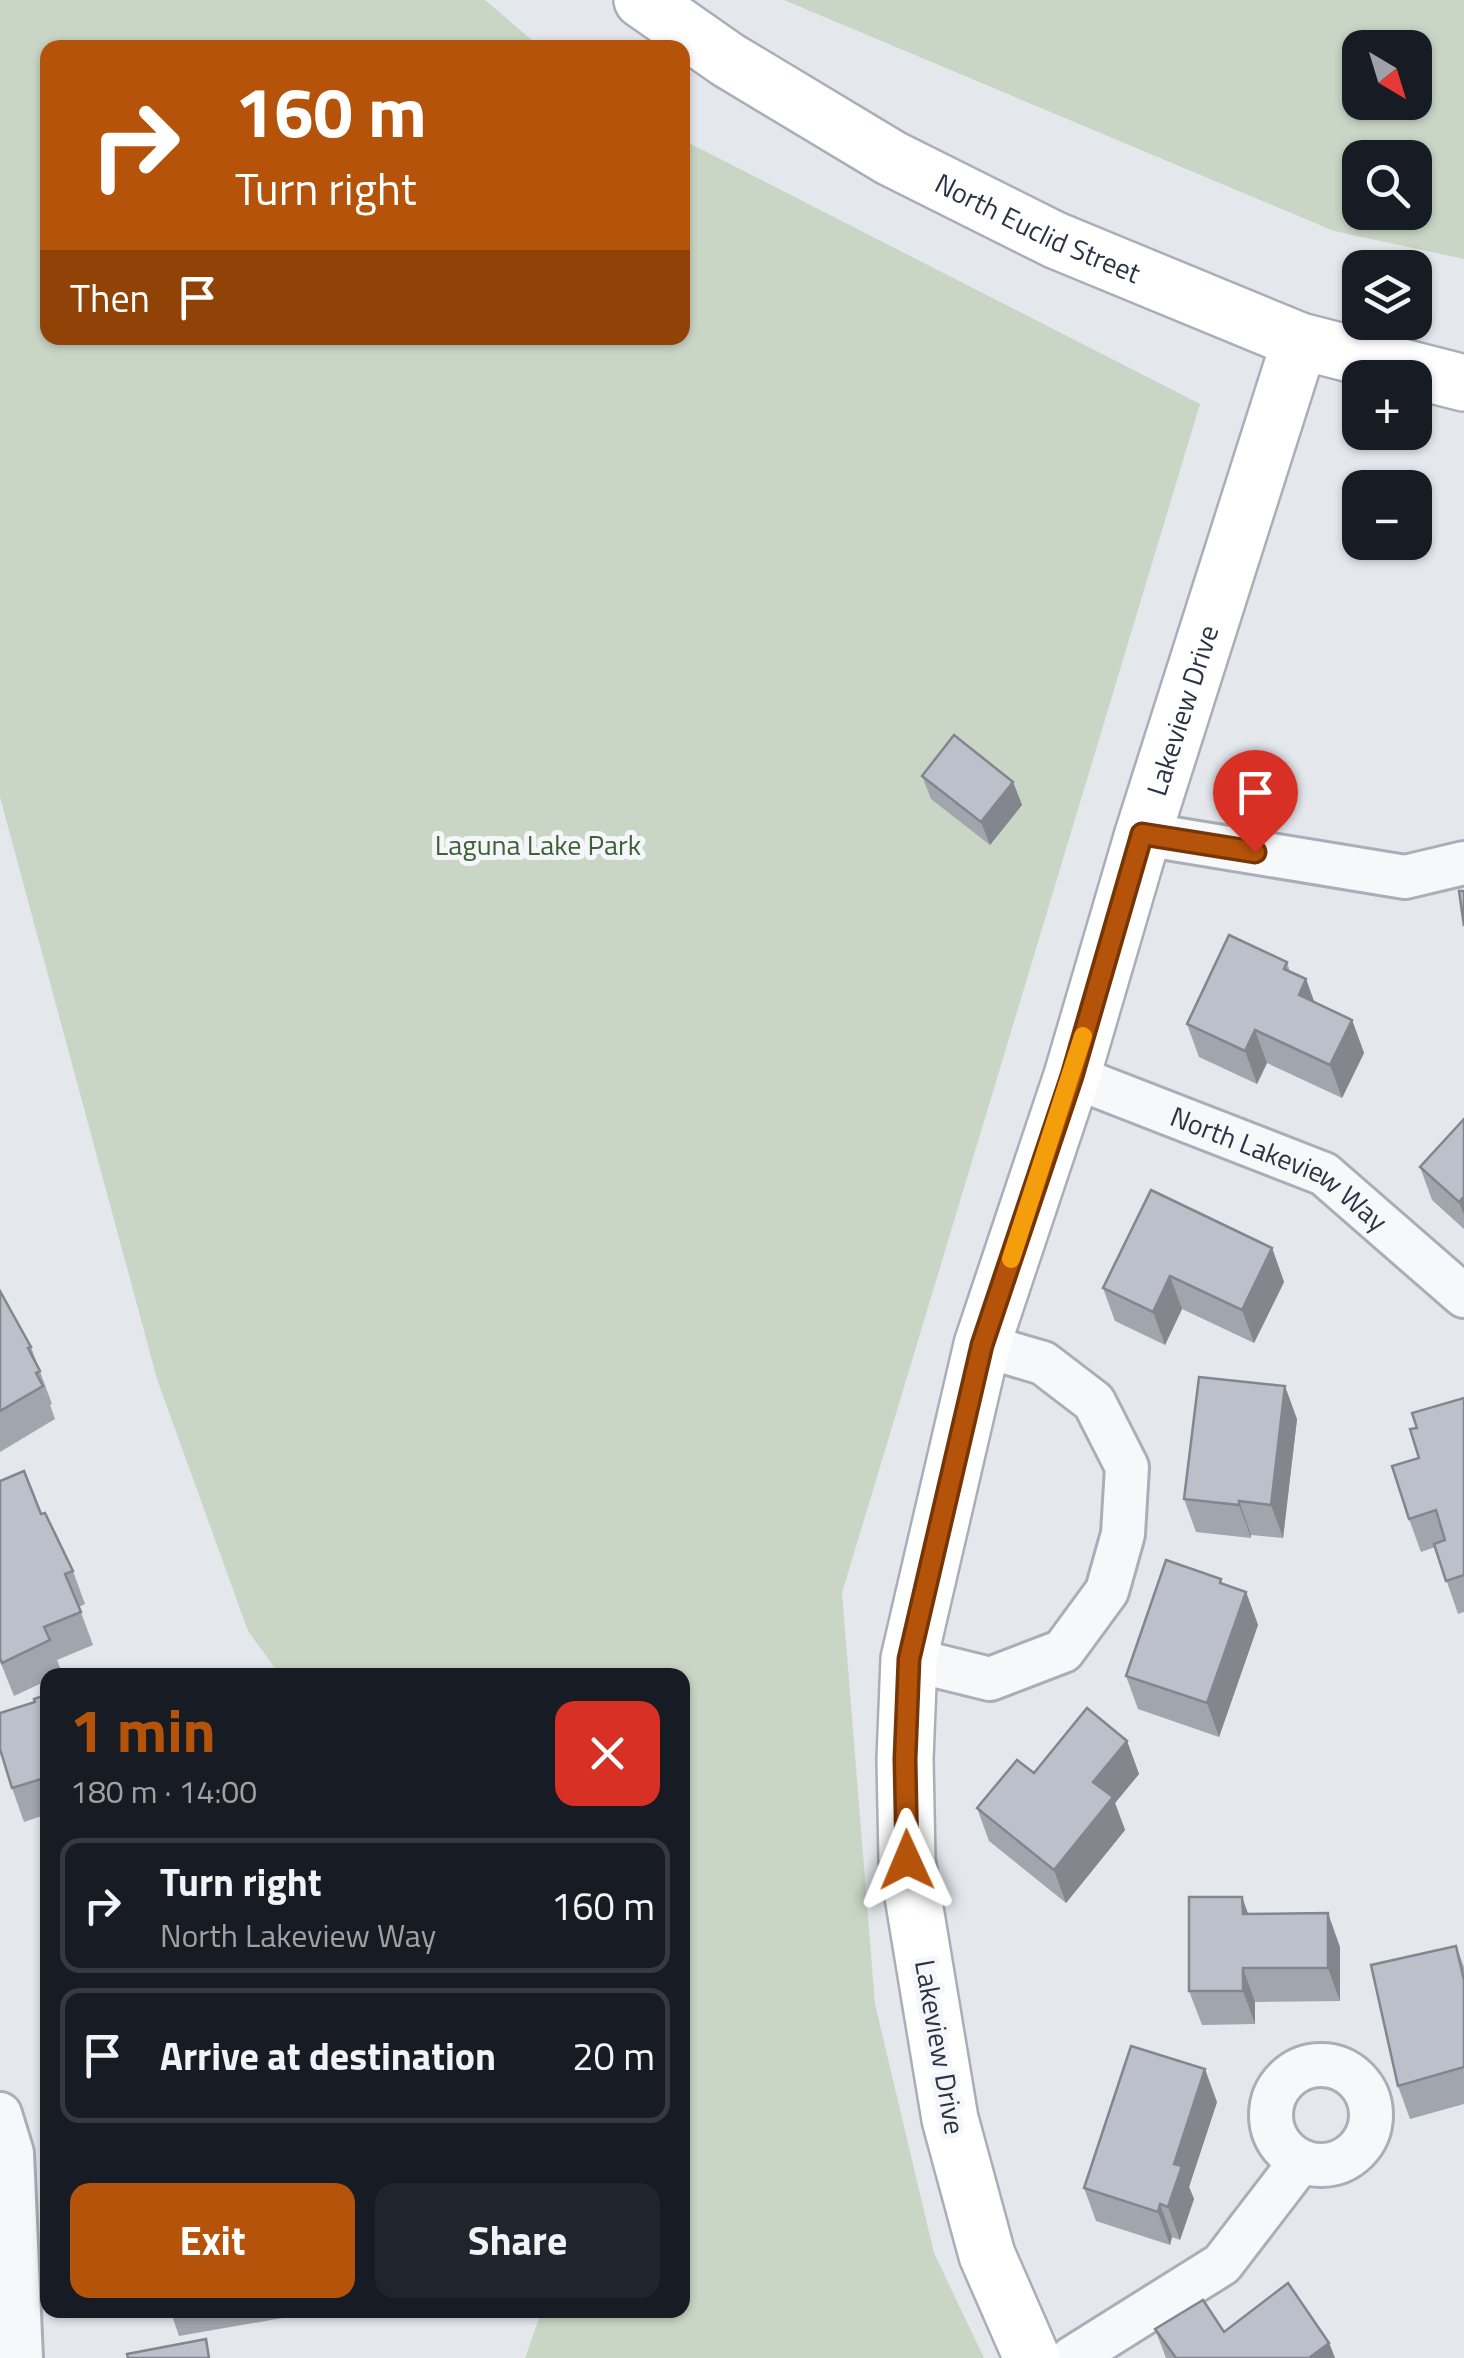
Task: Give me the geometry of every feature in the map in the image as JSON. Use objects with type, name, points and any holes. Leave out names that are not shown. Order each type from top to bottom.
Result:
[{"type":"street","name":"North Euclid Street","points":[[642,0],[728,60],[891,158],[1054,240],[1300,341],[1464,383]]},
{"type":"street","name":"Lakeview Drive","points":[[1032,2358],[987,2255],[950,2120],[907,1860],[905,1759],[909,1659],[982,1345],[1072,1076],[1142,834],[1300,341]]},
{"type":"street","points":[[1142,834],[1405,877],[1464,863]]},
{"type":"street","name":"North Lakeview Way","points":[[1072,1076],[1324,1174],[1464,1296]]},
{"type":"street","points":[[909,1659],[990,1679],[1063,1652],[1106,1591],[1122,1534],[1128,1467],[1094,1402],[1044,1363],[982,1345]]},
{"type":"street","points":[[0,2114],[12,2153],[21,2358]]},
{"type":"street","points":[[1072,2358],[1222,2264],[1301,2161]]},
{"type":"green space","name":"Laguna Lake Park","points":[[0,0],[485,0],[532,40],[40,40],[40,345],[690,345],[690,144],[1200,404],[842,1593],[875,2004],[934,2253],[984,2358],[525,2358],[539,2318],[690,2318],[690,1668],[275,1668],[248,1631],[157,1379],[0,797]]},
{"type":"green space","points":[[784,0],[1464,0],[1464,259],[1334,231]]},
{"type":"building","points":[[954,735],[1013,782],[981,822],[922,776]]},
{"type":"building","points":[[1459,891],[1464,891],[1464,926]]},
{"type":"building","points":[[1229,935],[1287,962],[1284,969],[1306,979],[1299,995],[1352,1020],[1330,1065],[1255,1030],[1245,1051],[1187,1024]]},
{"type":"building","points":[[1464,1119],[1464,1197],[1459,1202],[1420,1167]]},
{"type":"building","points":[[1151,1190],[1272,1248],[1242,1310],[1170,1276],[1153,1312],[1103,1288]]},
{"type":"building","points":[[0,1291],[31,1347],[28,1348],[43,1386],[0,1411]]},
{"type":"building","points":[[1199,1377],[1285,1386],[1271,1505],[1184,1499]]},
{"type":"building","points":[[1464,1398],[1464,1575],[1446,1581],[1434,1544],[1445,1540],[1436,1510],[1409,1519],[1392,1466],[1419,1458],[1410,1429],[1417,1428],[1412,1413]]},
{"type":"building","points":[[24,1471],[41,1514],[45,1513],[73,1571],[65,1574],[81,1612],[44,1627],[50,1640],[2,1663],[0,1481]]},
{"type":"building","points":[[1166,1560],[1246,1592],[1207,1703],[1126,1676]]},
{"type":"building","points":[[40,1697],[40,1779],[12,1788],[0,1749],[0,1713],[35,1702]]},
{"type":"building","points":[[1087,1708],[1127,1741],[1093,1782],[1113,1797],[1054,1870],[977,1808],[1017,1760],[1034,1773]]},
{"type":"building","points":[[1189,1897],[1242,1897],[1243,1914],[1328,1913],[1328,1968],[1243,1968],[1243,1991],[1189,1991]]},
{"type":"building","points":[[1456,1946],[1464,1980],[1464,2067],[1398,2086],[1371,1965]]},
{"type":"building","points":[[1131,2046],[1205,2069],[1174,2164],[1182,2166],[1168,2207],[1160,2204],[1158,2212],[1084,2188]]},
{"type":"building","points":[[1288,2283],[1329,2343],[1309,2358],[1176,2358],[1155,2329],[1203,2300],[1224,2332]]},
{"type":"building","points":[[206,2339],[209,2358],[128,2358],[127,2354]]},
{"type":"slow traffic","points":[[1011,1259],[1083,1036]]},
{"type":"route","points":[[907,1860],[905,1759],[909,1659],[982,1345],[1072,1076],[1142,834],[1255,852]]}]
